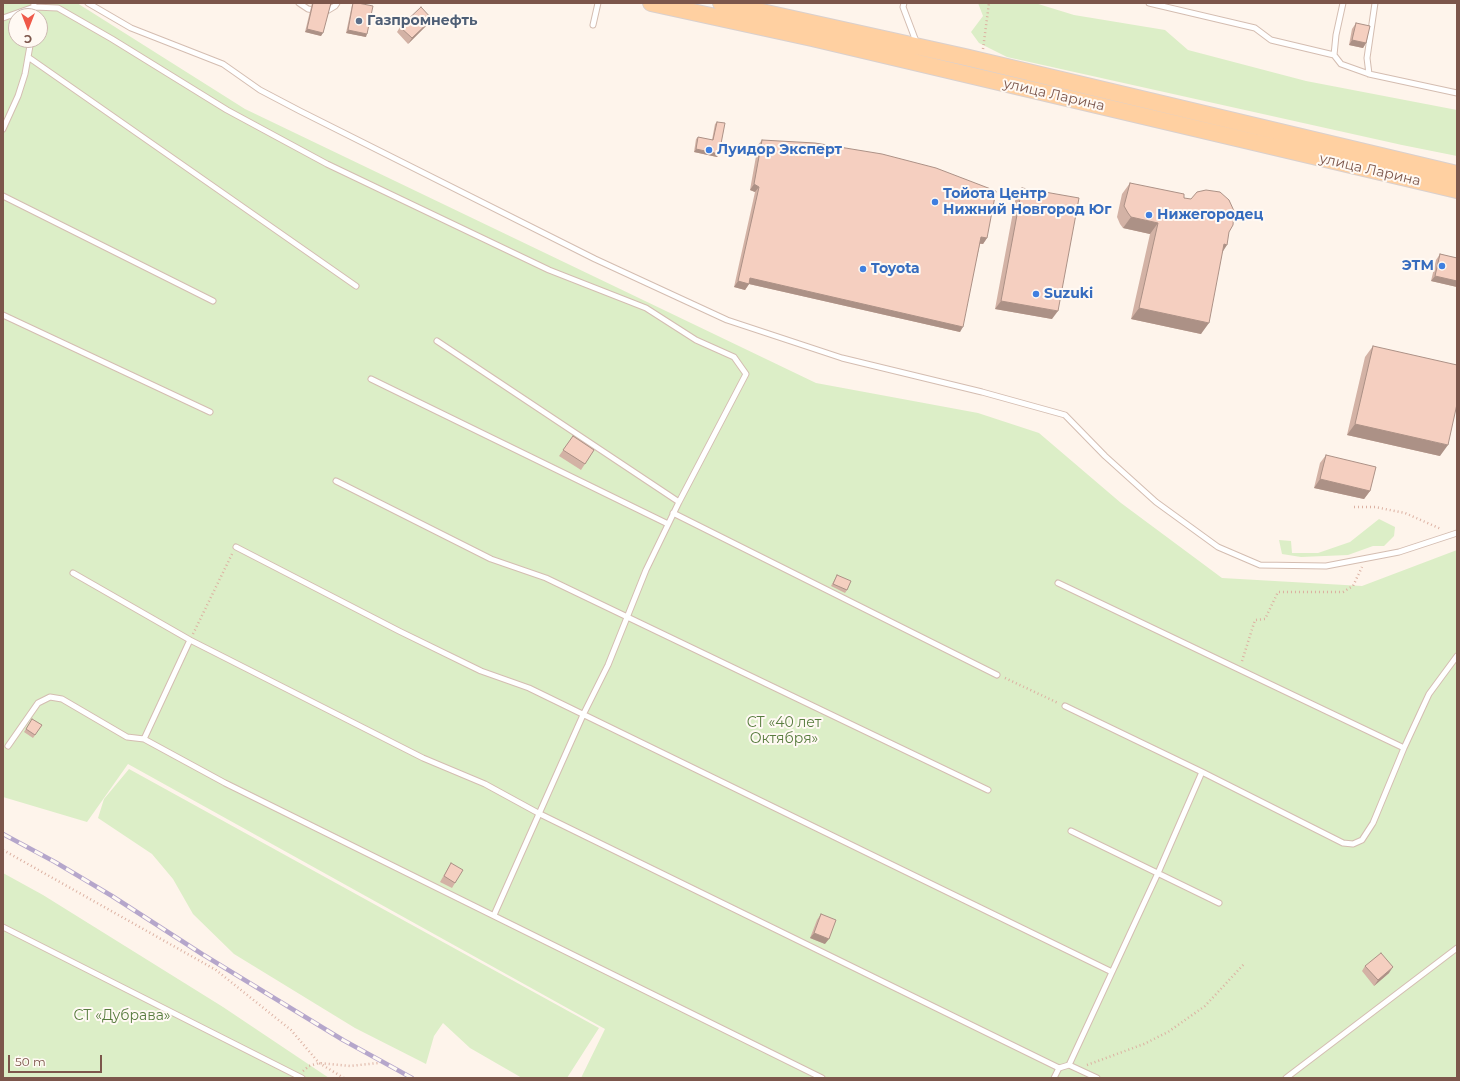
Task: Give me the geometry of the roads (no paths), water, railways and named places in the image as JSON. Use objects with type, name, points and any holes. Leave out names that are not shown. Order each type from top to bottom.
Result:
[{"type":"main road","name":"улица Ларина","points":[[651,3],[812,38],[1457,190]]},
{"type":"main road","name":"улица Ларина","points":[[721,3],[981,61],[1457,174]]},
{"type":"lane","points":[[88,3],[131,28],[223,64],[260,90],[300,111],[595,259],[727,320],[842,358],[982,392],[1065,415],[1105,456],[1156,502],[1218,548],[1260,565],[1326,566],[1399,552],[1456,534]]},
{"type":"lane","points":[[299,3],[308,9],[325,12],[337,3]]},
{"type":"lane","points":[[593,25],[598,3]]},
{"type":"lane","points":[[904,3],[903,7],[918,47]]},
{"type":"lane","points":[[1149,3],[1255,28],[1271,40],[1334,55],[1341,64],[1368,74],[1457,93]]},
{"type":"lane","points":[[1334,55],[1336,35],[1343,3]]},
{"type":"lane","points":[[1368,74],[1367,58],[1375,3]]},
{"type":"lane","points":[[3,18],[34,5],[58,8],[112,39],[227,110],[327,164],[549,270],[646,308],[696,340],[734,357],[746,374],[673,513],[646,570],[608,665],[583,715],[494,915]]},
{"type":"lane","points":[[3,129],[18,96],[25,74],[30,48]]},
{"type":"lane","points":[[28,57],[356,286]]},
{"type":"lane","points":[[3,196],[214,301]]},
{"type":"lane","points":[[3,315],[210,412]]},
{"type":"lane","points":[[437,341],[679,502]]},
{"type":"lane","points":[[372,380],[668,524]]},
{"type":"lane","points":[[336,482],[491,559],[546,578],[988,790]]},
{"type":"lane","points":[[673,513],[997,675]]},
{"type":"lane","points":[[236,547],[399,631],[482,671],[530,688],[1112,972]]},
{"type":"lane","points":[[73,573],[190,640],[423,758],[485,784],[540,814],[1059,1068],[1069,1065],[1097,1078]]},
{"type":"lane","points":[[1058,583],[1404,748]]},
{"type":"lane","points":[[144,739],[190,640]]},
{"type":"lane","points":[[1065,706],[1202,772],[1342,843],[1353,844],[1362,840],[1373,823],[1404,748],[1429,694],[1457,656]]},
{"type":"lane","points":[[8,746],[38,703],[50,697],[62,699],[127,737],[144,739],[225,783],[822,1078]]},
{"type":"lane","points":[[1069,1065],[1158,874],[1202,772]]},
{"type":"lane","points":[[1071,831],[1219,903]]},
{"type":"lane","points":[[3,927],[300,1076]]},
{"type":"lane","points":[[1286,1078],[1457,948]]},
{"type":"lane","points":[[1054,1078],[1059,1068]]},
{"type":"railway","points":[[3,834],[55,862],[112,896],[202,954],[343,1040],[412,1078]]},
{"type":"place","name":"Газпромнефть","points":[[359,21]]},
{"type":"place","name":"Луидор Эксперт","points":[[709,150]]},
{"type":"place","name":"Тойота Центр Нижний Новгород Юг","points":[[935,202]]},
{"type":"place","name":"Нижегородец","points":[[1149,215]]},
{"type":"place","name":"ЭТМ","points":[[1442,266]]},
{"type":"place","name":"Toyota","points":[[863,269]]},
{"type":"place","name":"Suzuki","points":[[1036,294]]},
{"type":"park label","name":"СТ «40 лет Октября»","points":[[784,732]]},
{"type":"park label","name":"СТ «Дубрава»","points":[[122,1016]]}]
